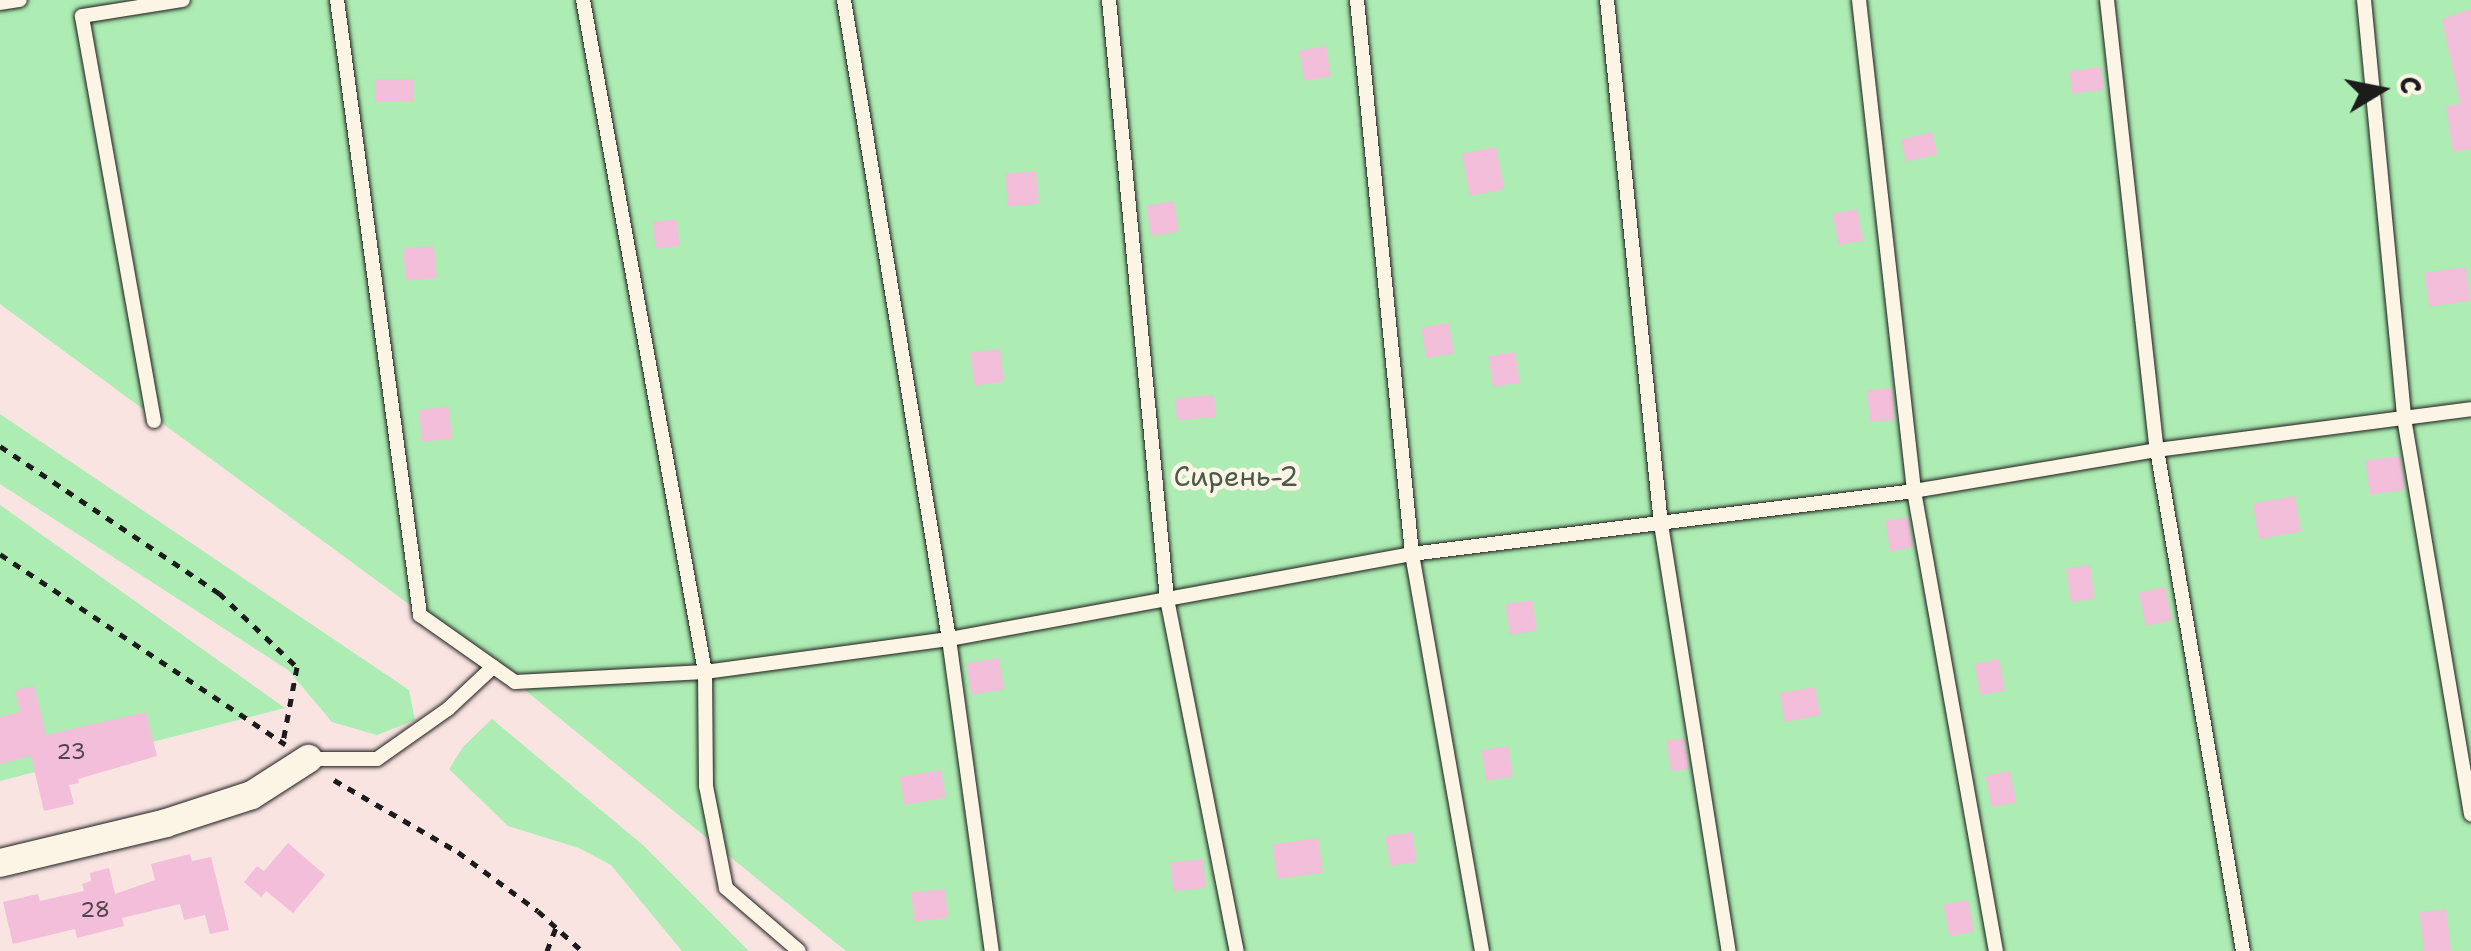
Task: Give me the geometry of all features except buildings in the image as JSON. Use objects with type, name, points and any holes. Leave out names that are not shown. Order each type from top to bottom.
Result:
[{"type":"street","points":[[0,862],[166,823],[252,795],[308,759]]},
{"type":"lane","points":[[0,3],[20,0]]},
{"type":"lane","points":[[154,421],[82,16],[183,0]]},
{"type":"lane","points":[[337,0],[420,615],[515,682],[705,672],[949,639],[1412,554],[1914,490],[2157,450],[2471,409]]},
{"type":"lane","points":[[583,0],[705,672],[706,786],[726,888],[799,951]]},
{"type":"lane","points":[[844,0],[949,639],[992,951]]},
{"type":"lane","points":[[1109,0],[1167,598],[1237,951]]},
{"type":"lane","points":[[1357,0],[1412,554],[1482,951]]},
{"type":"lane","points":[[1607,0],[1660,524],[1729,951]]},
{"type":"lane","points":[[1860,0],[1914,490],[1996,951]]},
{"type":"lane","points":[[2107,0],[2157,450],[2243,951]]},
{"type":"lane","points":[[2364,0],[2404,418],[2471,814]]},
{"type":"lane","points":[[308,759],[377,759],[448,709],[493,667]]},
{"type":"path","points":[[0,446],[219,593],[297,666],[283,742]]},
{"type":"path","points":[[0,554],[334,780],[458,852],[582,951]]},
{"type":"path","points":[[547,951],[556,927]]},
{"type":"green space","name":"Сирень-2","points":[[0,0],[2471,0],[2471,951],[846,951],[515,682],[0,304]]},
{"type":"green space","points":[[0,414],[409,690],[415,720],[377,735],[332,722],[288,670],[0,484]]},
{"type":"green space","points":[[0,505],[285,708],[0,781]]},
{"type":"green space","points":[[492,719],[644,846],[749,951],[682,951],[611,865],[579,848],[508,826],[449,769],[463,747]]}]
